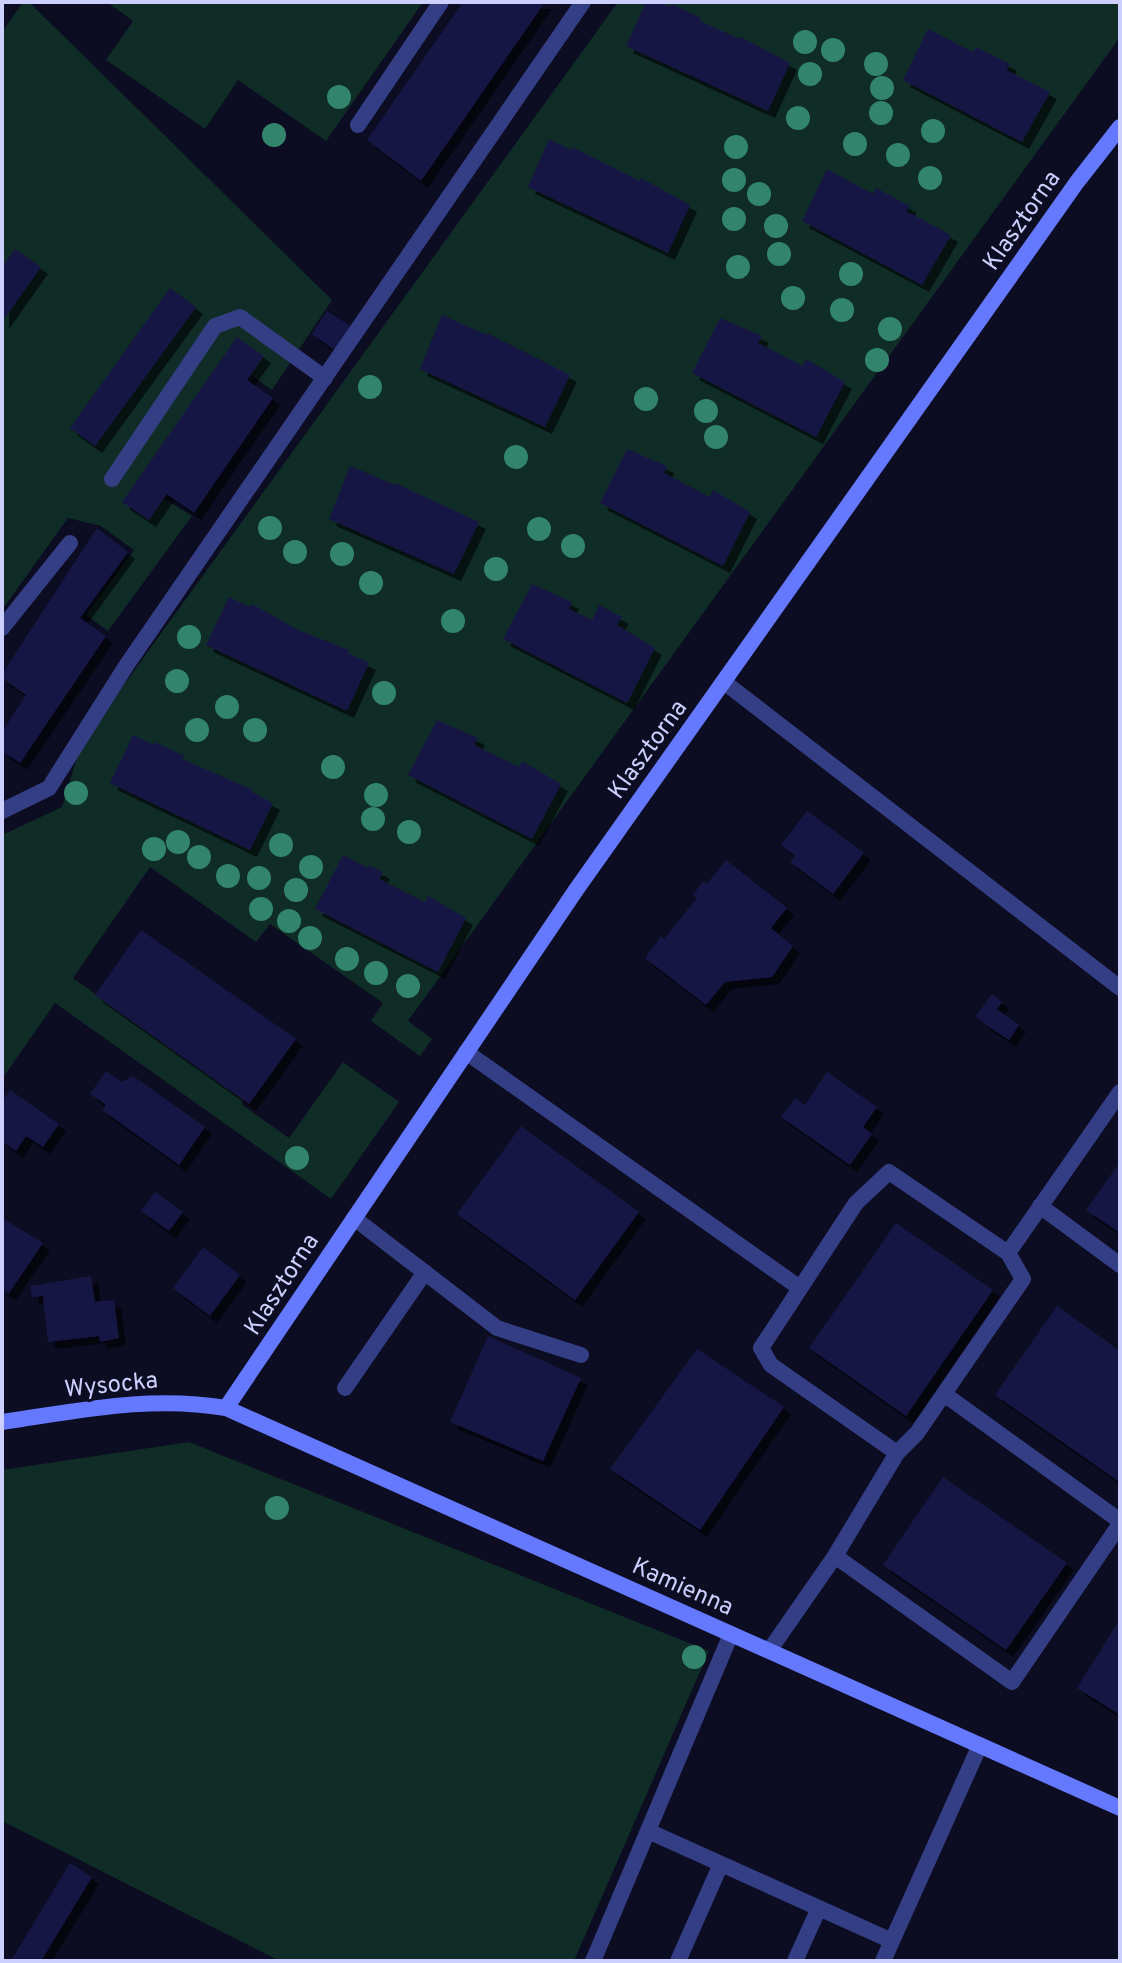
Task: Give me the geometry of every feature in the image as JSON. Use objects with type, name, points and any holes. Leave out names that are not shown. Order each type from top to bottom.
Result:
[{"type":"street","points":[[358,125],[441,2]]},
{"type":"street","points":[[2,811],[49,788],[126,666],[583,2]]},
{"type":"street","name":"Klasztorna","points":[[226,1408],[569,900],[1077,182],[1120,127]]},
{"type":"street","points":[[112,479],[215,326],[240,317],[325,378]]},
{"type":"street","points":[[2,628],[70,543]]},
{"type":"street","points":[[724,682],[1120,988]]},
{"type":"street","points":[[466,1052],[800,1288]]},
{"type":"street","points":[[1008,1253],[1120,1092]]},
{"type":"street","points":[[769,1651],[835,1556],[897,1453],[917,1433],[1023,1279],[1008,1253],[889,1172],[856,1203],[761,1348],[771,1365],[897,1453]]},
{"type":"street","points":[[1040,1206],[1120,1265]]},
{"type":"street","points":[[354,1218],[497,1328],[581,1355]]},
{"type":"street","points":[[345,1388],[425,1272]]},
{"type":"street","points":[[835,1556],[1012,1682],[1120,1522],[944,1394]]},
{"type":"street","name":"Wysocka","points":[[2,1422],[118,1405],[173,1401],[226,1408]]},
{"type":"street","name":"Kamienna","points":[[226,1408],[1120,1808]]},
{"type":"street","points":[[593,1961],[731,1634]]},
{"type":"street","points":[[883,1961],[980,1745]]},
{"type":"street","points":[[648,1831],[892,1941]]},
{"type":"street","points":[[678,1961],[721,1864]]},
{"type":"street","points":[[795,1961],[819,1908]]},
{"type":"green space","points":[[23,2],[29,2],[332,300],[272,390],[248,373],[160,496],[192,516],[108,631],[86,615],[134,550],[101,526],[68,518],[2,610],[2,32]]},
{"type":"green space","points":[[107,2],[423,2],[326,141],[238,80],[205,129],[106,60],[133,21]]},
{"type":"green space","points":[[618,2],[1120,2],[1120,37],[408,1021],[432,1039],[420,1056],[371,1021],[383,1003],[270,924],[256,942],[150,867],[73,978],[244,1099],[241,1104],[289,1138],[343,1062],[399,1102],[331,1199],[55,1003],[2,1079],[2,835],[62,807],[81,744]]},
{"type":"green space","points":[[189,1442],[709,1651],[574,1961],[280,1961],[2,1821],[2,1470]]},
{"type":"building","points":[[463,2],[545,2],[421,181],[367,140]]},
{"type":"building","points":[[646,2],[659,2],[670,7],[672,4],[701,18],[700,21],[741,37],[790,63],[768,111],[626,46]]},
{"type":"building","points":[[928,29],[973,52],[976,47],[1010,64],[1006,70],[1050,92],[1022,142],[903,80]]},
{"type":"building","points":[[549,139],[640,181],[641,178],[690,205],[668,253],[528,187]]},
{"type":"building","points":[[827,169],[873,194],[876,188],[910,206],[906,211],[951,235],[922,285],[802,221]]},
{"type":"building","points":[[15,249],[41,267],[2,322],[2,267]]},
{"type":"building","points":[[170,288],[196,307],[95,446],[70,428]]},
{"type":"building","points":[[327,311],[352,327],[336,351],[312,334]]},
{"type":"building","points":[[442,315],[487,333],[570,375],[545,427],[420,369]]},
{"type":"building","points":[[720,318],[762,336],[758,343],[803,366],[806,359],[845,382],[816,437],[692,373]]},
{"type":"building","points":[[237,337],[264,356],[247,380],[273,398],[194,513],[167,494],[149,520],[122,502]]},
{"type":"building","points":[[627,449],[667,466],[664,473],[710,497],[713,490],[750,512],[723,566],[600,503]]},
{"type":"building","points":[[350,466],[479,522],[454,574],[329,519]]},
{"type":"building","points":[[97,528],[128,552],[80,618],[106,636],[20,763],[2,751],[2,732],[26,695],[2,678],[2,674]]},
{"type":"building","points":[[532,584],[572,602],[569,609],[592,620],[599,605],[622,617],[617,625],[655,648],[627,703],[503,639]]},
{"type":"building","points":[[229,597],[250,607],[252,604],[298,630],[349,650],[348,653],[369,663],[347,711],[206,645]]},
{"type":"building","points":[[437,720],[478,738],[474,745],[519,767],[522,761],[561,784],[532,839],[408,775]]},
{"type":"building","points":[[133,735],[184,756],[182,759],[253,790],[273,803],[250,850],[110,783]]},
{"type":"building","points":[[807,811],[864,853],[833,894],[790,862],[795,856],[781,845]]},
{"type":"building","points":[[343,855],[383,872],[379,879],[425,902],[428,896],[466,918],[438,972],[315,909]]},
{"type":"building","points":[[726,860],[787,908],[771,928],[793,946],[772,977],[725,982],[706,1005],[645,958],[697,898],[693,895],[703,881],[707,884]]},
{"type":"building","points":[[141,930],[296,1039],[249,1104],[95,995]]},
{"type":"building","points":[[992,994],[1002,1002],[997,1009],[1019,1025],[1009,1040],[976,1016]]},
{"type":"building","points":[[106,1071],[122,1082],[133,1076],[205,1127],[179,1165],[102,1110],[106,1105],[90,1094]]},
{"type":"building","points":[[827,1072],[877,1107],[863,1127],[872,1134],[850,1165],[781,1117],[795,1098],[805,1105]]},
{"type":"building","points":[[10,1090],[59,1124],[43,1147],[26,1136],[16,1151],[2,1141],[2,1102]]},
{"type":"building","points":[[521,1126],[639,1212],[575,1300],[457,1214]]},
{"type":"building","points":[[1120,1162],[1120,1233],[1086,1210]]},
{"type":"building","points":[[155,1192],[183,1212],[169,1231],[141,1211]]},
{"type":"building","points":[[2,1218],[43,1243],[9,1293],[2,1289]]},
{"type":"building","points":[[896,1223],[993,1290],[906,1416],[809,1348]]},
{"type":"building","points":[[203,1247],[240,1275],[210,1316],[173,1288]]},
{"type":"building","points":[[91,1276],[95,1302],[114,1300],[119,1338],[100,1342],[99,1336],[48,1342],[43,1296],[32,1297],[30,1286]]},
{"type":"building","points":[[1057,1306],[1120,1351],[1118,1481],[995,1395]]},
{"type":"building","points":[[488,1336],[581,1378],[543,1461],[450,1422]]},
{"type":"building","points":[[697,1349],[784,1407],[700,1530],[610,1469]]},
{"type":"building","points":[[943,1477],[1067,1563],[1006,1650],[883,1565]]},
{"type":"building","points":[[1120,1619],[1120,1715],[1077,1688]]},
{"type":"building","points":[[70,1863],[92,1877],[41,1961],[11,1961]]}]
